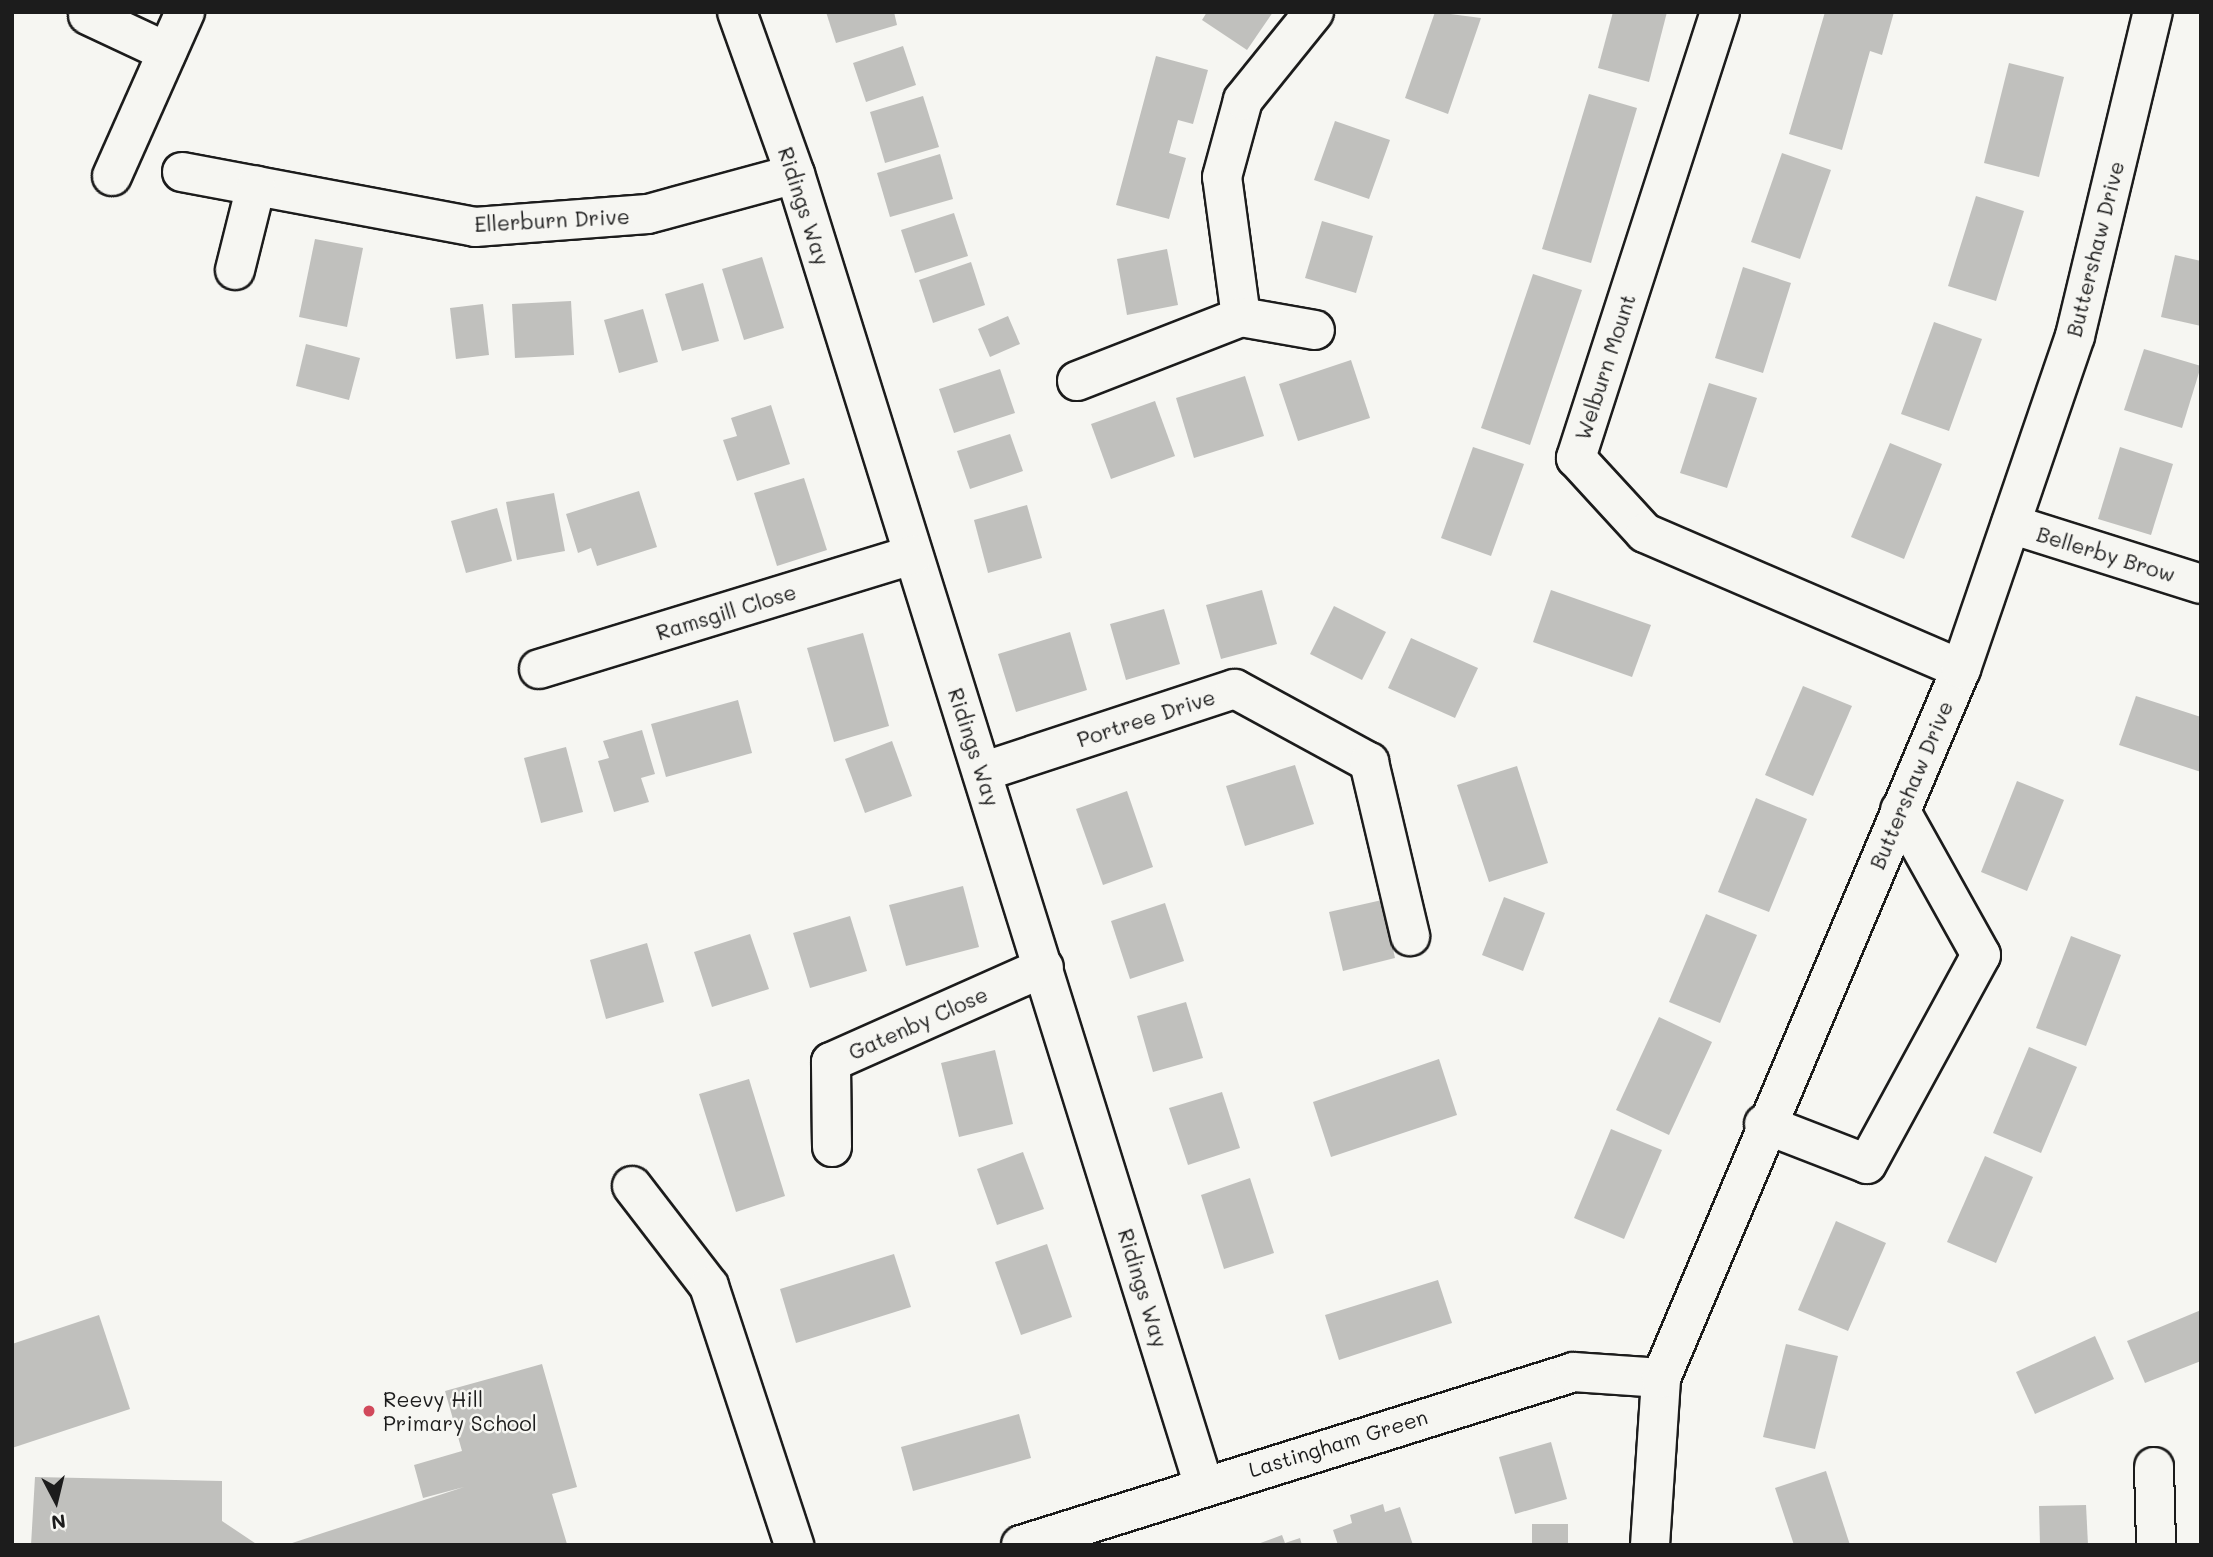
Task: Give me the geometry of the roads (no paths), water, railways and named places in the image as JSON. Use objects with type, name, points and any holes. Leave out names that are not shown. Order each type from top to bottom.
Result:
[{"type":"street","points":[[113,176],[185,12]]},
{"type":"street","name":"Ridings Way","points":[[737,12],[795,174],[1203,1483]]},
{"type":"street","points":[[1241,317],[1222,177],[1243,100],[1314,12]]},
{"type":"street","name":"Welburn Mount","points":[[1720,12],[1576,457],[1645,533],[1961,669]]},
{"type":"street","name":"Buttershaw Drive","points":[[1650,1545],[1661,1378],[1764,1124],[1961,669],[2075,336],[2153,12]]},
{"type":"street","points":[[89,15],[167,52]]},
{"type":"street","name":"Ellerburn Drive","points":[[182,172],[475,228],[648,214],[795,174]]},
{"type":"street","points":[[235,270],[256,186]]},
{"type":"street","points":[[1077,381],[1241,317],[1315,330]]},
{"type":"street","name":"Bellerby Brow","points":[[2011,524],[2201,584]]},
{"type":"street","name":"Ramsgill Close","points":[[539,669],[913,555]]},
{"type":"street","name":"Portree Drive","points":[[982,772],[1235,689],[1368,762],[1410,936]]},
{"type":"street","points":[[1764,1124],[1867,1164],[1981,955],[1900,810]]},
{"type":"street","name":"Gatenby Close","points":[[832,1147],[831,1062],[1044,967]]},
{"type":"street","points":[[632,1186],[709,1286],[794,1545]]},
{"type":"street","name":"Lastingham Green","points":[[1021,1545],[1092,1534],[1203,1483],[1574,1372],[1661,1378]]},
{"type":"street","points":[[2154,1467],[2156,1545]]},
{"type":"place","name":"Reevy Hill Primary School","points":[[369,1411]]}]
